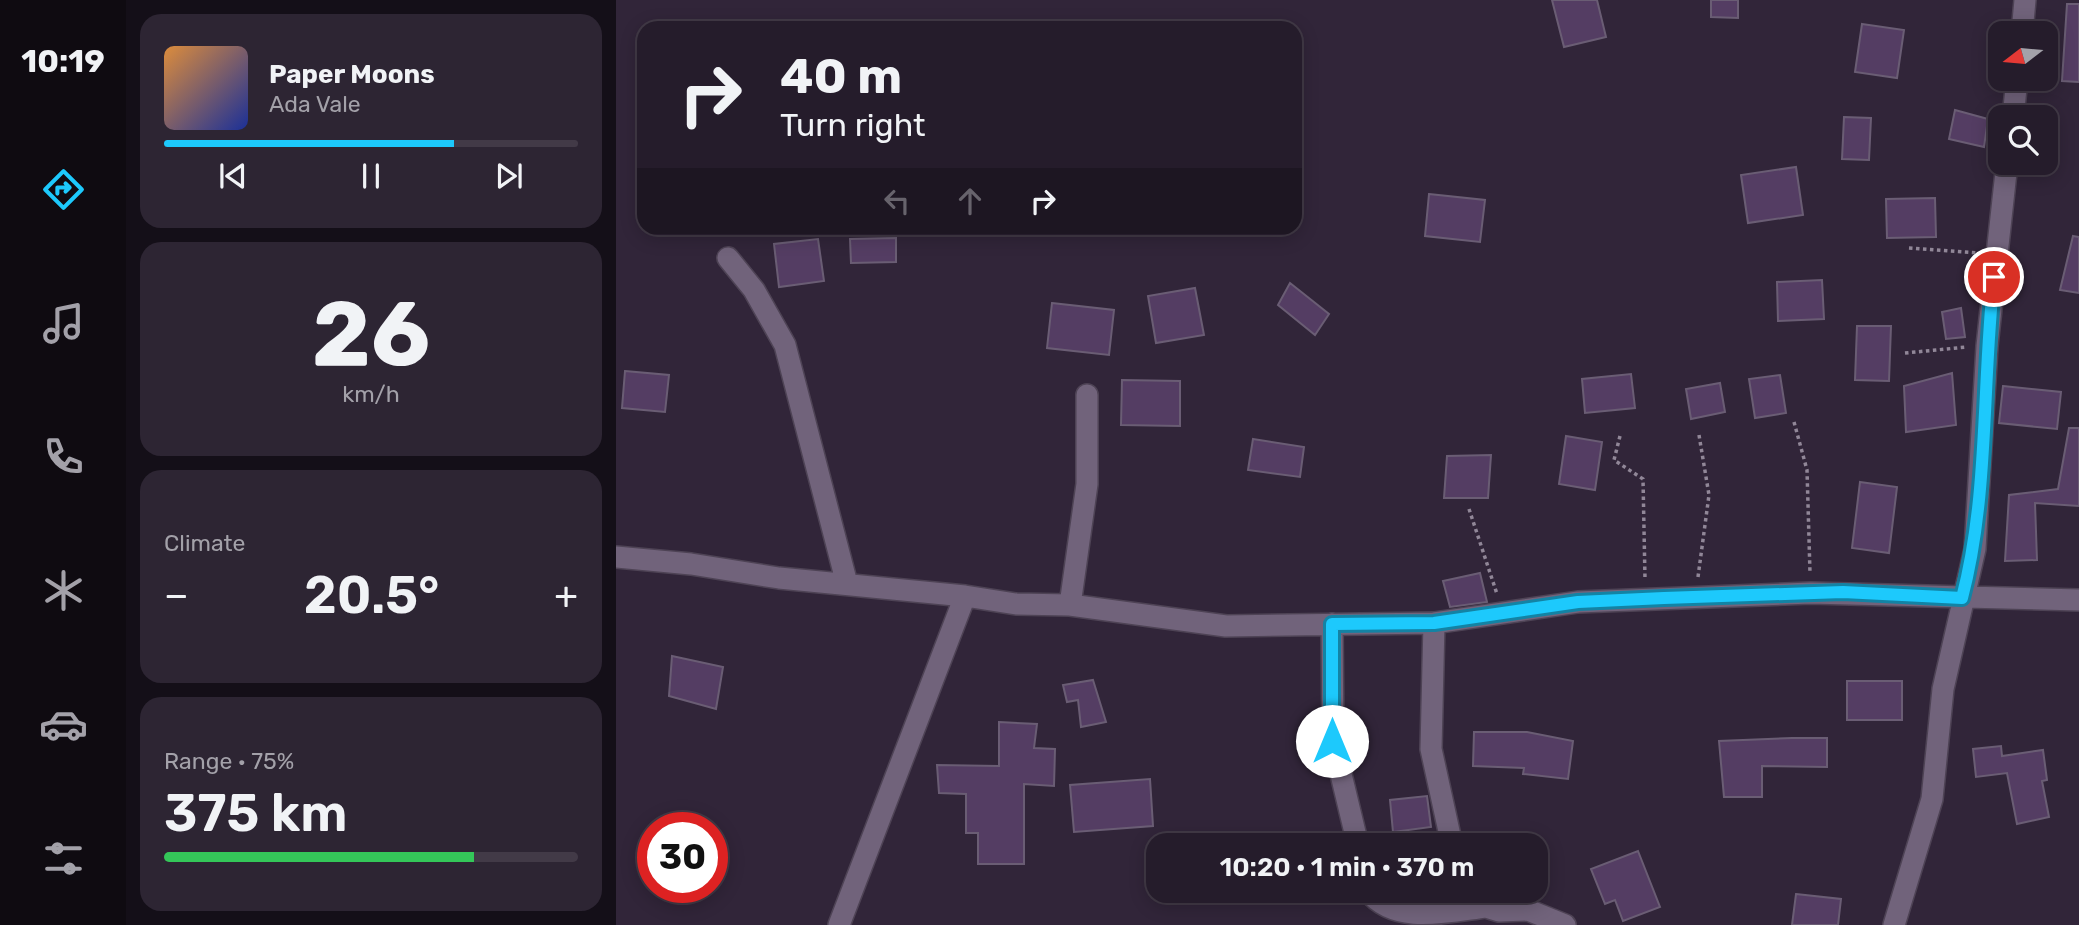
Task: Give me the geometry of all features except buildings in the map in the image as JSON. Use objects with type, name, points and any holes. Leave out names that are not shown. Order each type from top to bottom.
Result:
[{"type":"street","points":[[2023,21],[2025,0]]},
{"type":"street","points":[[1894,925],[1931,799],[1943,689],[1975,549],[1987,346],[2006,175]]},
{"type":"street","points":[[728,258],[754,290],[785,345],[847,584]]},
{"type":"street","points":[[1070,605],[1087,484],[1087,395]]},
{"type":"street","points":[[616,557],[1016,604],[1070,605],[1226,626],[1434,623],[1578,602],[1811,593],[2079,600]]},
{"type":"street","points":[[839,925],[965,596]]},
{"type":"street","points":[[1434,623],[1431,749],[1449,833]]},
{"type":"street","points":[[1332,624],[1332,741],[1355,833]]},
{"type":"street","points":[[1378,903],[1389,911],[1410,917],[1486,907]]},
{"type":"street","points":[[1474,903],[1499,911],[1528,910],[1565,925]]},
{"type":"path","points":[[1909,248],[1997,254]]},
{"type":"path","points":[[1905,353],[1987,346]]},
{"type":"path","points":[[1794,422],[1807,470],[1811,593]]},
{"type":"path","points":[[1696,597],[1709,495],[1699,435]]},
{"type":"path","points":[[1620,436],[1614,460],[1643,479],[1645,599]]},
{"type":"path","points":[[1469,509],[1503,613]]},
{"type":"route","points":[[1332,741],[1332,624],[1434,623],[1578,602],[1664,598],[1843,592],[1962,598],[1975,549],[1987,346],[1994,277]]}]
